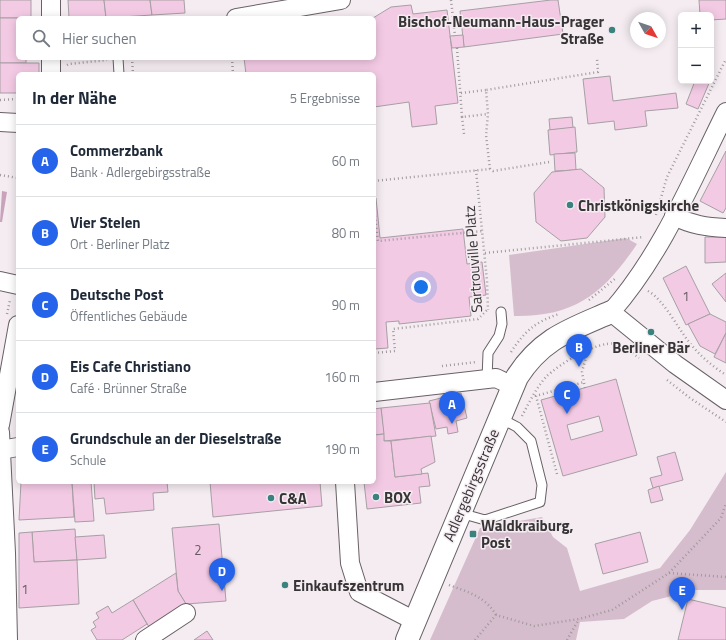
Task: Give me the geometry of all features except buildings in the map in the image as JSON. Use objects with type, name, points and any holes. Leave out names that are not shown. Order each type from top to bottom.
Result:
[{"type":"street","points":[[51,0],[51,16]]},
{"type":"street","points":[[241,16],[266,7],[341,0]]},
{"type":"street","points":[[726,112],[674,216],[638,280],[611,312],[669,370],[726,400]]},
{"type":"street","points":[[0,122],[16,123]]},
{"type":"street","points":[[674,216],[689,224],[702,227],[726,228]]},
{"type":"street","points":[[0,281],[16,285]]},
{"type":"street","name":"Adlergebirgsstraße","points":[[411,630],[459,513],[508,422],[513,386],[530,360],[551,339],[611,312]]},
{"type":"street","points":[[0,425],[16,336]]},
{"type":"street","points":[[376,392],[496,378],[513,386]]},
{"type":"street","points":[[0,432],[6,449],[8,640]]},
{"type":"street","points":[[345,484],[350,563],[359,592],[411,630]]},
{"type":"street","points":[[145,640],[186,613]]},
{"type":"lane","points":[[118,60],[119,72]]},
{"type":"lane","points":[[487,379],[488,353],[499,336],[502,324],[501,312]]},
{"type":"lane","points":[[459,513],[485,520],[540,502],[542,485],[531,441],[508,422]]},
{"type":"path","points":[[451,0],[455,36]]},
{"type":"path","points":[[457,48],[464,134]]},
{"type":"path","points":[[460,93],[598,72],[597,59]]},
{"type":"path","points":[[653,220],[667,177],[726,59]]},
{"type":"path","points":[[56,66],[102,60]]},
{"type":"path","points":[[132,60],[133,72]]},
{"type":"path","points":[[232,60],[233,72]]},
{"type":"path","points":[[486,90],[488,114],[486,135],[490,169]]},
{"type":"path","points":[[0,100],[16,99]]},
{"type":"path","points":[[462,117],[488,114]]},
{"type":"path","points":[[376,181],[476,170],[490,169],[493,171],[549,162]]},
{"type":"path","name":"Sartrouville Platz","points":[[476,170],[485,253],[488,316]]},
{"type":"path","points":[[0,175],[16,178]]},
{"type":"path","points":[[376,225],[378,242],[483,231]]},
{"type":"path","points":[[640,242],[647,231]]},
{"type":"path","points":[[485,253],[644,237]]},
{"type":"path","points":[[638,280],[658,298],[690,343],[709,364],[726,375]]},
{"type":"path","points":[[376,353],[395,351],[393,329],[478,319],[488,309]]},
{"type":"path","points":[[508,422],[546,377],[567,361],[588,350],[603,344],[618,344],[645,363]]},
{"type":"path","points":[[585,388],[582,372],[588,350]]},
{"type":"path","points":[[669,370],[690,398],[726,422]]},
{"type":"path","points":[[558,474],[536,396],[584,382]]},
{"type":"path","points":[[432,578],[476,595],[491,605],[496,615],[534,626],[579,619],[612,610],[669,573],[721,518],[726,503]]},
{"type":"path","points":[[721,518],[726,518]]},
{"type":"path","points":[[669,573],[726,577]]},
{"type":"path","points":[[475,640],[496,615]]},
{"type":"path","points":[[567,640],[579,619]]},
{"type":"shaded area","points":[[2,191],[7,192],[2,222],[0,222]]},
{"type":"shaded area","points":[[626,238],[637,244],[625,261],[600,289],[586,299],[571,307],[554,312],[514,316],[509,255]]},
{"type":"shaded area","points":[[726,472],[726,590],[695,590],[652,601],[624,619],[580,622],[576,640],[430,640],[480,528],[542,517],[553,537],[567,548],[580,591],[660,568],[690,530]]},
{"type":"place","name":"Bischof-Neumann-Haus-Prager Straße","points":[[612,30]]},
{"type":"place","name":"Christkönigskirche","points":[[570,205]]},
{"type":"place","name":"Berliner Bär","points":[[651,332]]},
{"type":"place","name":"Vier Stelen","points":[[579,367]]},
{"type":"place","name":"Deutsche Post","points":[[567,414]]},
{"type":"place","name":"Commerzbank","points":[[452,424]]},
{"type":"place","name":"BOX","points":[[376,497]]},
{"type":"place","name":"C&A","points":[[271,498]]},
{"type":"place","name":"Waldkraiburg, Post","points":[[473,534]]},
{"type":"place","name":"Einkaufszentrum","points":[[285,585]]},
{"type":"place","name":"Eis Cafe Christiano","points":[[222,591]]},
{"type":"place","name":"Grundschule an der Dieselstraße","points":[[682,610]]}]
